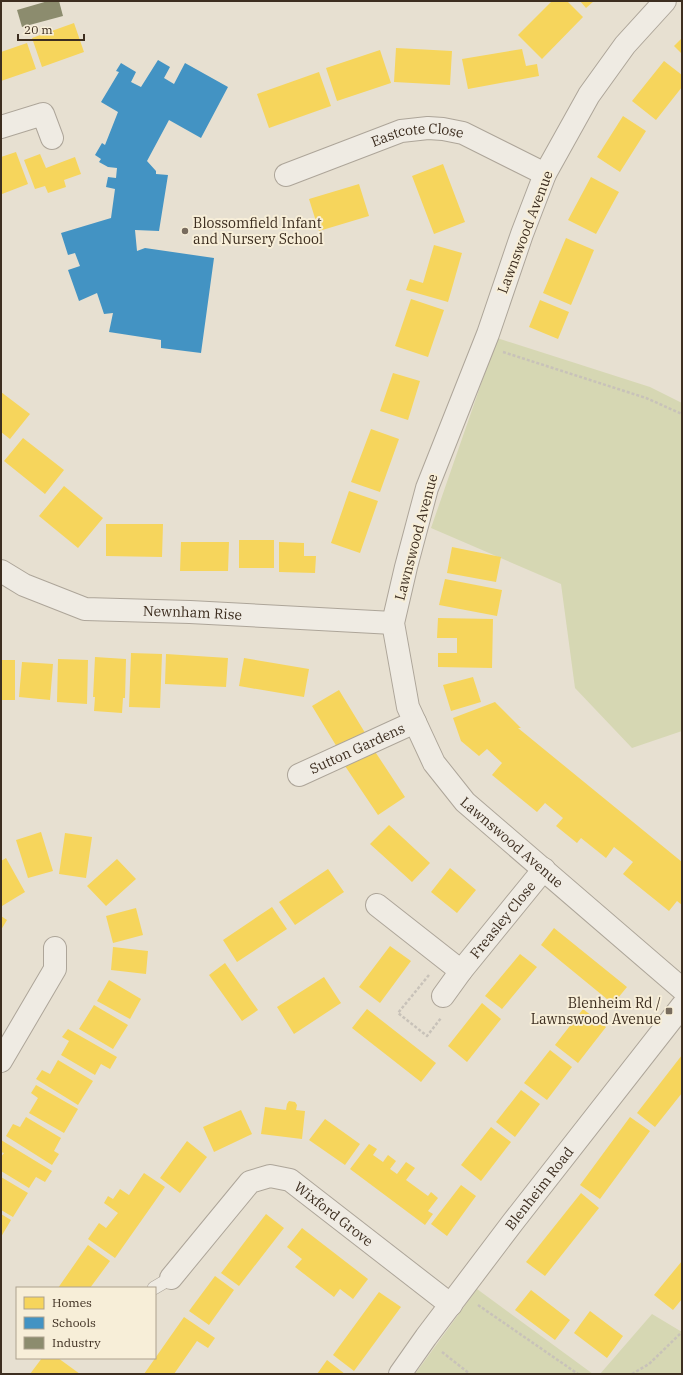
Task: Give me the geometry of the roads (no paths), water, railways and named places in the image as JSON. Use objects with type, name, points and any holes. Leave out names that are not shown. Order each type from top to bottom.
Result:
[{"type":"street","name":"Lawnswood Avenue","points":[[665,1],[625,45],[589,95],[545,174],[522,234],[488,334],[427,488],[406,567],[393,624],[408,707],[434,763],[465,802],[682,989]]},
{"type":"street","points":[[1,127],[43,114],[52,138]]},
{"type":"street","name":"Eastcote Close","points":[[286,174],[401,131],[428,128],[463,133],[545,174]]},
{"type":"street","name":"Newnham Rise","points":[[1,571],[24,585],[85,609],[190,612],[393,624]]},
{"type":"street","name":"Sutton Gardens","points":[[299,775],[416,722]]},
{"type":"street","name":"Freasley Close","points":[[443,996],[461,971],[544,869]]},
{"type":"street","name":"Freasley Close","points":[[377,905],[461,971]]},
{"type":"street","points":[[1,1061],[55,969],[54,948]]},
{"type":"street","name":"Blenheim Road","points":[[400,1374],[455,1299],[682,1006]]},
{"type":"street","name":"Wixford Grove","points":[[162,1283],[250,1182],[270,1176],[290,1180],[455,1299]]},
{"type":"place","name":"Blossomfield Infant and Nursery School","points":[[185,231]]},
{"type":"place","name":"Blenheim Rd / Lawnswood Avenue","points":[[669,1011]]}]
